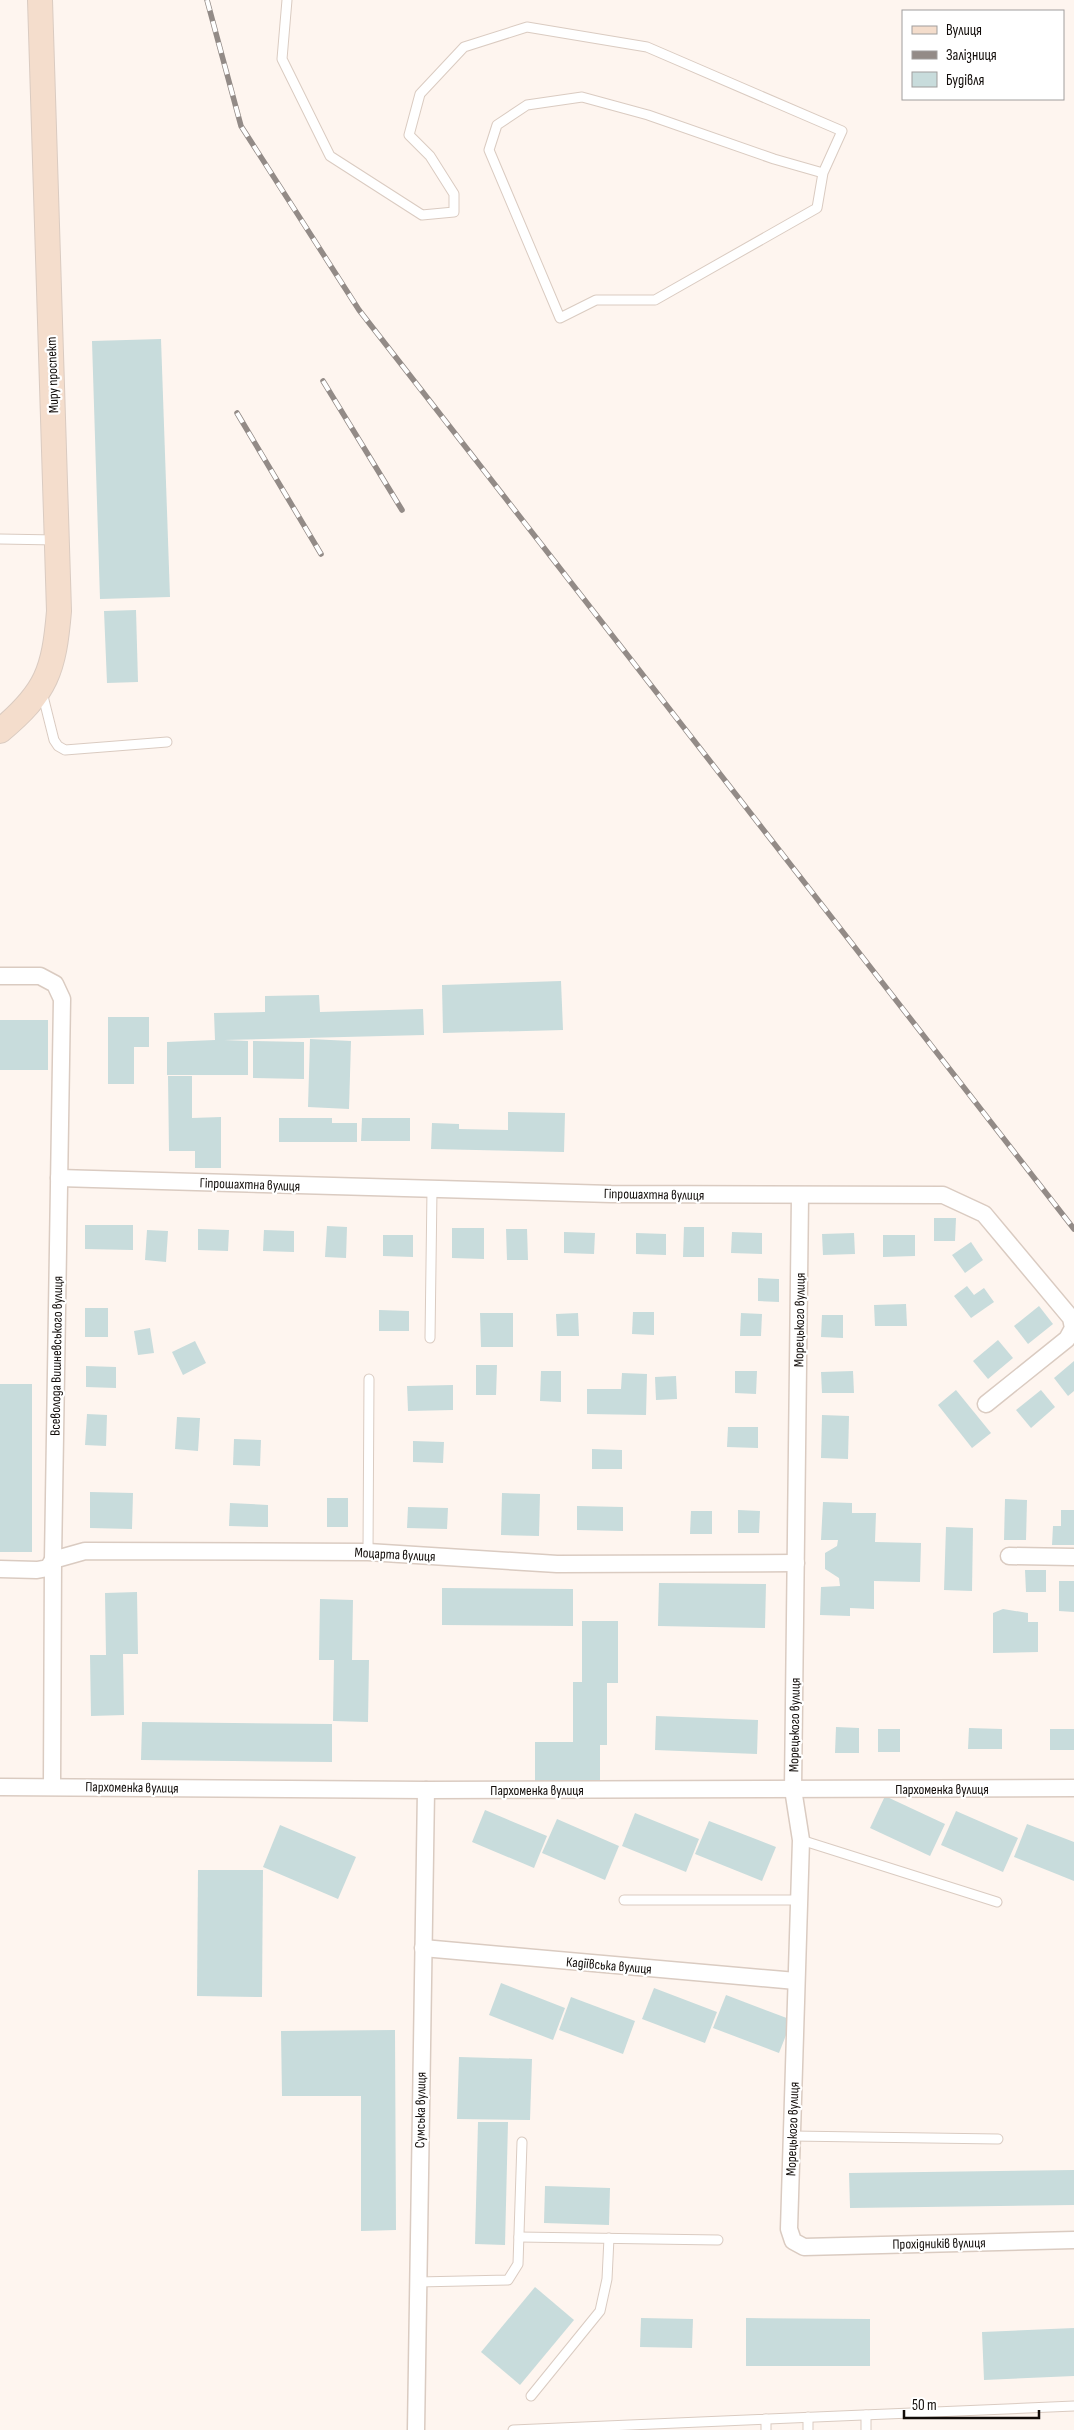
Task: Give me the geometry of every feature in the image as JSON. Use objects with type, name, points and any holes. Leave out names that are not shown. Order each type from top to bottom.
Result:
[{"type":"main road","name":"Миру проспект","points":[[0,731],[16,718],[42,689],[55,652],[59,611],[40,0]]},
{"type":"street","name":"Всеволода Вишневського вулиця","points":[[0,976],[40,976],[55,984],[62,999],[53,1560],[52,1786]]},
{"type":"street","name":"Гіпрошахтна вулиця","points":[[59,1178],[432,1190],[800,1196],[943,1195],[984,1214],[1071,1318],[1073,1328],[1067,1340],[986,1404]]},
{"type":"street","name":"Морецького вулиця","points":[[800,1196],[793,1789],[801,1840],[789,2229],[793,2241],[804,2247]]},
{"type":"street","name":"Моцарта вулиця","points":[[0,1570],[37,1570],[48,1568],[53,1560],[85,1551],[368,1552],[557,1564],[796,1563]]},
{"type":"street","points":[[1009,1556],[1074,1557]]},
{"type":"street","name":"Пархоменка вулиця","points":[[0,1787],[426,1790],[1074,1788]]},
{"type":"street","name":"Сумська вулиця","points":[[416,2430],[426,1790]]},
{"type":"street","name":"Кадіївська вулиця","points":[[423,1948],[796,1980]]},
{"type":"street","name":"Прохідників вулиця","points":[[804,2247],[1074,2240]]},
{"type":"lane","points":[[288,0],[282,59],[330,156],[422,215],[454,212],[454,194],[430,156],[409,134],[420,94],[464,47],[527,27],[647,47],[842,131],[822,173],[816,208],[655,300],[596,300],[560,318],[489,150],[497,125],[527,105],[582,97],[648,115],[774,159],[822,173]]},
{"type":"lane","points":[[0,539],[57,540]]},
{"type":"lane","points":[[42,689],[54,740],[58,746],[65,750],[168,742]]},
{"type":"lane","points":[[430,1338],[432,1190]]},
{"type":"lane","points":[[368,1552],[369,1379]]},
{"type":"lane","points":[[801,1840],[996,1902]]},
{"type":"lane","points":[[624,1900],[799,1900]]},
{"type":"lane","points":[[792,2136],[998,2139]]},
{"type":"lane","points":[[418,2282],[508,2280],[518,2264],[522,2142]]},
{"type":"lane","points":[[519,2237],[718,2240]]},
{"type":"lane","points":[[531,2396],[600,2311],[607,2279],[609,2238]]},
{"type":"lane","points":[[513,2430],[1074,2406]]},
{"type":"lane","points":[[866,2415],[866,2430]]},
{"type":"lane","points":[[808,2418],[808,2430]]},
{"type":"lane","points":[[766,2419],[766,2430]]},
{"type":"building","points":[[161,339],[170,597],[100,599],[92,341]]},
{"type":"building","points":[[136,610],[138,682],[107,683],[104,611]]},
{"type":"building","points":[[561,981],[563,1030],[443,1033],[442,985]]},
{"type":"building","points":[[319,995],[320,1012],[423,1009],[424,1035],[224,1040],[248,1041],[248,1075],[167,1075],[167,1042],[215,1040],[214,1013],[265,1012],[265,996]]},
{"type":"building","points":[[108,1017],[149,1017],[149,1047],[134,1047],[134,1084],[108,1084]]},
{"type":"building","points":[[0,1020],[48,1020],[48,1070],[0,1070]]},
{"type":"building","points":[[310,1039],[351,1041],[349,1109],[308,1107]]},
{"type":"building","points":[[253,1041],[304,1042],[304,1079],[253,1078]]},
{"type":"building","points":[[168,1076],[192,1076],[192,1118],[221,1117],[221,1168],[195,1168],[195,1151],[169,1151]]},
{"type":"building","points":[[508,1112],[565,1113],[564,1152],[431,1149],[432,1123],[459,1124],[459,1129],[508,1130]]},
{"type":"building","points":[[279,1118],[332,1118],[332,1123],[357,1123],[357,1142],[279,1142]]},
{"type":"building","points":[[362,1118],[410,1118],[410,1141],[361,1141]]},
{"type":"building","points":[[934,1218],[956,1218],[955,1241],[934,1241]]},
{"type":"building","points":[[85,1225],[133,1225],[133,1250],[85,1249]]},
{"type":"building","points":[[327,1226],[347,1227],[346,1258],[325,1257]]},
{"type":"building","points":[[684,1227],[704,1227],[704,1257],[683,1257]]},
{"type":"building","points":[[452,1228],[484,1228],[484,1259],[452,1258]]},
{"type":"building","points":[[198,1229],[229,1230],[228,1251],[198,1250]]},
{"type":"building","points":[[506,1229],[527,1229],[528,1260],[507,1260]]},
{"type":"building","points":[[147,1230],[168,1231],[166,1262],[145,1260]]},
{"type":"building","points":[[264,1230],[294,1231],[294,1252],[263,1251]]},
{"type":"building","points":[[564,1232],[595,1233],[594,1254],[564,1253]]},
{"type":"building","points":[[732,1232],[762,1233],[762,1254],[731,1253]]},
{"type":"building","points":[[636,1233],[666,1234],[666,1255],[636,1254]]},
{"type":"building","points":[[854,1233],[855,1254],[823,1255],[822,1234]]},
{"type":"building","points":[[383,1235],[413,1235],[413,1257],[383,1256]]},
{"type":"building","points":[[883,1235],[915,1235],[915,1256],[883,1257]]},
{"type":"building","points":[[971,1242],[983,1260],[965,1273],[952,1255]]},
{"type":"building","points":[[758,1278],[779,1279],[779,1302],[758,1301]]},
{"type":"building","points":[[967,1286],[974,1295],[984,1288],[994,1302],[971,1318],[954,1296]]},
{"type":"building","points":[[906,1304],[907,1326],[875,1326],[874,1305]]},
{"type":"building","points":[[1039,1306],[1053,1324],[1028,1344],[1014,1326]]},
{"type":"building","points":[[85,1308],[108,1308],[108,1337],[85,1337]]},
{"type":"building","points":[[379,1310],[409,1311],[409,1331],[379,1331]]},
{"type":"building","points":[[633,1312],[654,1312],[654,1335],[632,1334]]},
{"type":"building","points":[[480,1313],[513,1313],[513,1347],[481,1347]]},
{"type":"building","points":[[578,1313],[579,1336],[557,1336],[556,1314]]},
{"type":"building","points":[[741,1313],[762,1314],[761,1336],[740,1336]]},
{"type":"building","points":[[822,1315],[843,1315],[843,1338],[821,1337]]},
{"type":"building","points":[[150,1328],[154,1353],[138,1355],[134,1331]]},
{"type":"building","points":[[998,1340],[1013,1358],[988,1379],[973,1361]]},
{"type":"building","points":[[195,1341],[206,1363],[183,1375],[172,1352]]},
{"type":"building","points":[[1074,1361],[1074,1391],[1068,1396],[1054,1378]]},
{"type":"building","points":[[476,1365],[497,1365],[496,1395],[476,1395]]},
{"type":"building","points":[[86,1366],[116,1367],[116,1388],[86,1387]]},
{"type":"building","points":[[541,1371],[561,1371],[561,1402],[540,1401]]},
{"type":"building","points":[[735,1371],[757,1371],[756,1394],[735,1393]]},
{"type":"building","points":[[853,1371],[854,1393],[822,1393],[821,1372]]},
{"type":"building","points":[[622,1373],[647,1374],[646,1415],[587,1414],[587,1389],[621,1389]]},
{"type":"building","points":[[676,1376],[677,1399],[656,1400],[655,1377]]},
{"type":"building","points":[[0,1384],[32,1384],[32,1552],[0,1552]]},
{"type":"building","points":[[453,1385],[453,1410],[408,1411],[407,1386]]},
{"type":"building","points":[[956,1390],[991,1433],[972,1448],[938,1405]]},
{"type":"building","points":[[1041,1390],[1055,1407],[1031,1428],[1016,1410]]},
{"type":"building","points":[[87,1414],[107,1415],[106,1446],[85,1445]]},
{"type":"building","points":[[822,1415],[849,1416],[848,1459],[821,1458]]},
{"type":"building","points":[[177,1417],[200,1418],[198,1451],[175,1449]]},
{"type":"building","points":[[728,1427],[758,1427],[758,1448],[727,1447]]},
{"type":"building","points":[[234,1439],[261,1440],[260,1466],[233,1465]]},
{"type":"building","points":[[413,1441],[444,1442],[443,1463],[413,1462]]},
{"type":"building","points":[[592,1449],[622,1450],[622,1469],[592,1469]]},
{"type":"building","points":[[90,1492],[133,1493],[132,1529],[90,1528]]},
{"type":"building","points":[[502,1493],[540,1494],[539,1536],[501,1535]]},
{"type":"building","points":[[327,1498],[348,1498],[348,1527],[327,1527]]},
{"type":"building","points":[[1005,1499],[1027,1500],[1026,1540],[1004,1540]]},
{"type":"building","points":[[823,1502],[852,1503],[852,1513],[876,1513],[875,1542],[921,1543],[920,1582],[874,1581],[874,1609],[850,1608],[850,1616],[820,1615],[821,1587],[840,1586],[839,1578],[825,1569],[825,1553],[837,1546],[838,1540],[821,1540]]},
{"type":"building","points":[[230,1503],[268,1505],[268,1527],[229,1526]]},
{"type":"building","points":[[577,1506],[623,1507],[623,1531],[577,1530]]},
{"type":"building","points":[[408,1507],[448,1508],[447,1529],[407,1528]]},
{"type":"building","points":[[738,1510],[760,1511],[759,1533],[738,1533]]},
{"type":"building","points":[[1061,1510],[1074,1510],[1074,1545],[1052,1545],[1053,1526],[1061,1526]]},
{"type":"building","points":[[691,1511],[712,1511],[712,1534],[690,1534]]},
{"type":"building","points":[[946,1527],[973,1528],[972,1591],[944,1590]]},
{"type":"building","points":[[1025,1570],[1046,1570],[1046,1592],[1026,1592]]},
{"type":"building","points":[[1059,1581],[1074,1581],[1074,1612],[1059,1611]]},
{"type":"building","points":[[659,1583],[766,1584],[765,1628],[658,1626]]},
{"type":"building","points":[[442,1588],[573,1589],[573,1626],[442,1625]]},
{"type":"building","points":[[137,1592],[138,1654],[123,1654],[124,1715],[91,1716],[90,1655],[106,1655],[105,1593]]},
{"type":"building","points":[[320,1599],[353,1600],[352,1660],[369,1660],[368,1722],[333,1721],[334,1660],[319,1660]]},
{"type":"building","points":[[1003,1609],[1028,1613],[1028,1622],[1038,1622],[1038,1652],[993,1653],[993,1613]]},
{"type":"building","points":[[582,1621],[618,1621],[618,1683],[607,1683],[607,1745],[600,1745],[600,1782],[535,1782],[535,1742],[573,1742],[573,1682],[582,1682]]},
{"type":"building","points":[[656,1716],[758,1720],[757,1754],[655,1750]]},
{"type":"building","points":[[142,1722],[332,1724],[332,1762],[141,1760]]},
{"type":"building","points":[[836,1727],[859,1728],[859,1753],[835,1753]]},
{"type":"building","points":[[969,1728],[1002,1729],[1002,1749],[968,1749]]},
{"type":"building","points":[[878,1729],[900,1729],[900,1752],[878,1752]]},
{"type":"building","points":[[1050,1729],[1074,1729],[1074,1750],[1050,1750]]},
{"type":"building","points":[[885,1796],[945,1824],[930,1856],[870,1828]]},
{"type":"building","points":[[485,1810],[547,1836],[534,1868],[472,1842]]},
{"type":"building","points":[[956,1811],[1018,1838],[1003,1872],[941,1845]]},
{"type":"building","points":[[635,1813],[699,1839],[686,1872],[622,1846]]},
{"type":"building","points":[[557,1819],[619,1846],[605,1880],[542,1853]]},
{"type":"building","points":[[709,1821],[776,1847],[762,1881],[695,1854]]},
{"type":"building","points":[[1027,1824],[1074,1842],[1074,1881],[1014,1857]]},
{"type":"building","points":[[280,1825],[356,1857],[338,1899],[263,1867]]},
{"type":"building","points":[[198,1870],[263,1870],[262,1997],[197,1996]]},
{"type":"building","points":[[501,1983],[565,2008],[553,2040],[489,2015]]},
{"type":"building","points":[[654,1988],[717,2012],[705,2043],[642,2019]]},
{"type":"building","points":[[726,1995],[792,2020],[779,2053],[713,2028]]},
{"type":"building","points":[[571,1997],[635,2021],[623,2054],[559,2030]]},
{"type":"building","points":[[395,2030],[396,2230],[361,2231],[361,2096],[282,2096],[281,2031]]},
{"type":"building","points":[[459,2057],[532,2059],[530,2120],[457,2119]]},
{"type":"building","points":[[478,2122],[508,2122],[505,2245],[475,2244]]},
{"type":"building","points":[[1074,2170],[1074,2205],[850,2208],[849,2173]]},
{"type":"building","points":[[545,2186],[610,2188],[609,2225],[544,2223]]},
{"type":"building","points":[[535,2287],[574,2320],[520,2385],[481,2352]]},
{"type":"building","points":[[641,2318],[693,2319],[692,2348],[640,2347]]},
{"type":"building","points":[[746,2318],[870,2319],[870,2366],[746,2366]]},
{"type":"building","points":[[1074,2328],[1074,2376],[984,2380],[982,2332]]},
{"type":"railway","points":[[207,0],[241,126],[359,310],[1074,1229]]},
{"type":"railway","points":[[323,381],[402,510]]},
{"type":"railway","points":[[237,413],[321,554]]}]
